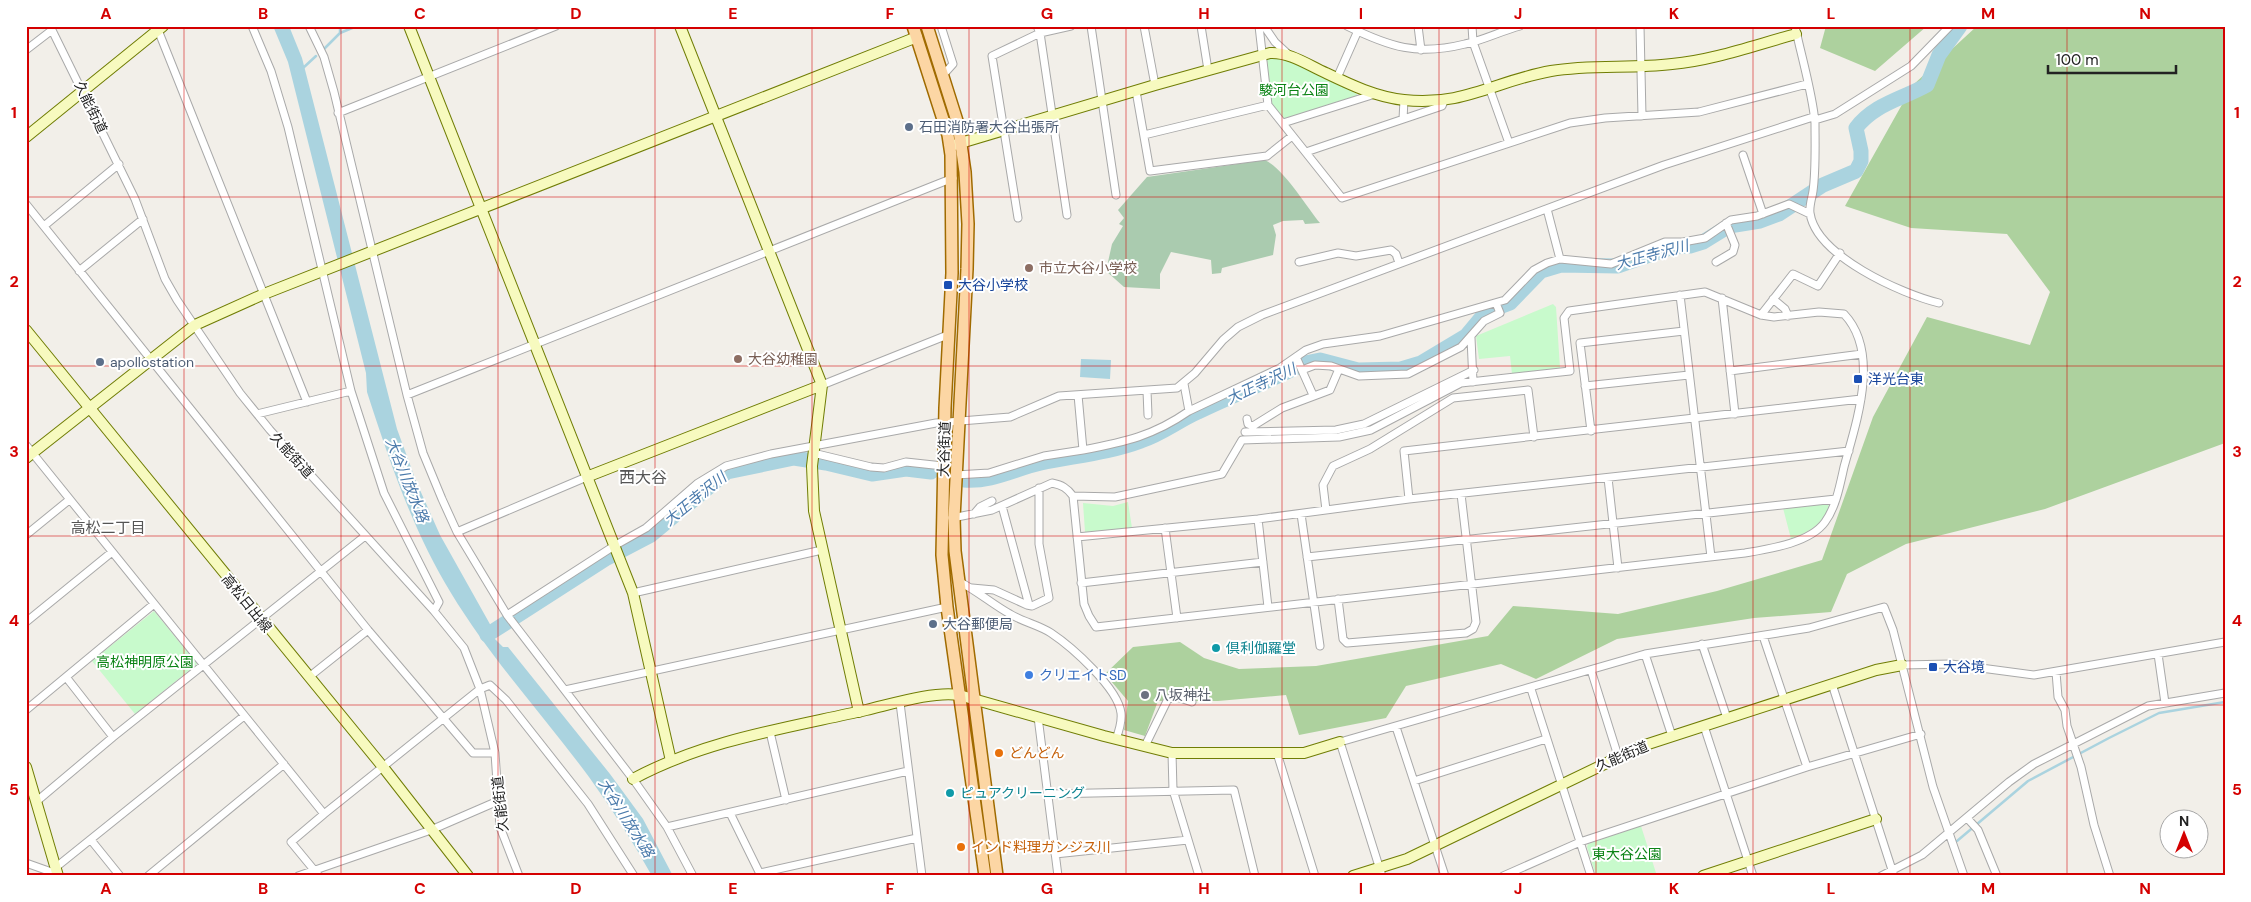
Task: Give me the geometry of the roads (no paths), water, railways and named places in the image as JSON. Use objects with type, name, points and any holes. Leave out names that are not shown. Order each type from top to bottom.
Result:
[{"type":"main road","name":"大谷街道","points":[[913,26],[956,145],[953,178],[950,334],[941,520],[947,607],[985,876]]},
{"type":"main road","name":"大谷街道","points":[[927,26],[944,74],[968,224],[954,518],[958,580],[997,876]]},
{"type":"street","points":[[252,26],[271,71],[280,100],[351,391],[384,493],[439,602],[434,611]]},
{"type":"street","points":[[309,26],[324,57],[407,396],[423,453],[457,532],[509,618],[633,779],[666,827],[693,876]]},
{"type":"street","points":[[409,26],[589,476],[633,593],[671,761]]},
{"type":"street","points":[[338,113],[556,26]]},
{"type":"street","points":[[680,26],[822,385],[812,456],[814,511],[859,712]]},
{"type":"street","points":[[941,26],[953,64],[944,74]]},
{"type":"street","points":[[1018,218],[992,56],[1039,29],[1071,26]]},
{"type":"street","points":[[1090,26],[1116,195]]},
{"type":"street","points":[[1144,26],[1155,85]]},
{"type":"street","points":[[1201,26],[1208,70]]},
{"type":"street","points":[[1259,26],[1268,105],[1342,198],[1579,121],[1699,112],[1807,84]]},
{"type":"street","points":[[1264,26],[1280,48],[1296,59]]},
{"type":"street","points":[[1347,26],[1359,29],[1385,44],[1402,49],[1420,50],[1474,42],[1520,26]]},
{"type":"street","points":[[1418,26],[1420,50]]},
{"type":"street","points":[[1472,26],[1474,42],[1509,143]]},
{"type":"street","points":[[1640,26],[1642,116]]},
{"type":"street","points":[[509,618],[616,551],[698,483],[726,466],[812,456],[945,421],[1010,417],[1052,398],[1177,388],[1184,384],[1223,340],[1238,327],[1262,315],[1694,154],[1834,114],[1911,66],[1950,26]]},
{"type":"street","points":[[26,50],[51,28]]},
{"type":"street","name":"久能街道","points":[[51,28],[119,164],[143,219],[165,279],[194,325],[240,393],[257,414],[434,611],[464,648],[480,690],[495,754],[500,827],[519,876]]},
{"type":"street","points":[[26,137],[160,28],[307,402]]},
{"type":"street","points":[[1039,29],[1066,216]]},
{"type":"street","points":[[1338,78],[1359,29]]},
{"type":"street","points":[[956,145],[1136,90],[1263,55],[1282,54],[1376,94],[1404,100],[1444,101],[1490,90],[1549,71],[1588,66],[1641,66],[1694,61],[1796,30],[1814,119],[1813,190],[1810,214],[1816,231],[1861,269],[1892,285],[1939,302]]},
{"type":"street","points":[[324,814],[112,552],[28,452],[194,325],[264,294],[917,38]]},
{"type":"street","points":[[1136,90],[1150,171],[1267,156],[1292,136]]},
{"type":"street","points":[[1282,123],[1376,94]]},
{"type":"street","points":[[1403,119],[1404,100]]},
{"type":"street","points":[[1306,152],[1442,106],[1444,101]]},
{"type":"street","points":[[1144,134],[1268,105]]},
{"type":"street","points":[[26,145],[57,112]]},
{"type":"street","points":[[1744,155],[1762,214]]},
{"type":"street","points":[[44,226],[119,164]]},
{"type":"street","points":[[407,396],[953,178]]},
{"type":"street","points":[[26,204],[368,630],[473,754],[495,754]]},
{"type":"street","points":[[1302,369],[1315,365],[1339,369],[1359,376],[1408,374],[1461,346],[1471,338],[1493,309],[1505,300],[1534,270],[1546,263],[1560,259],[1610,264],[1665,242],[1684,242],[1705,238],[1727,225],[1789,204],[1810,214]]},
{"type":"street","points":[[1547,209],[1560,259]]},
{"type":"street","points":[[79,271],[143,219]]},
{"type":"street","points":[[1716,262],[1733,252],[1735,245],[1727,225]]},
{"type":"street","points":[[1299,262],[1338,253],[1356,256],[1392,250],[1400,263]]},
{"type":"street","points":[[1761,315],[1793,274],[1818,286],[1840,253]]},
{"type":"street","points":[[941,520],[974,514],[1002,506],[1052,483],[1061,484],[1073,496],[1084,604],[1096,627],[1618,568],[1778,547],[1796,541],[1825,522],[1836,499],[1860,413],[1862,399],[1862,354],[1860,340],[1853,323],[1844,314],[1819,312],[1774,318],[1761,315],[1705,292],[1569,311],[1564,318],[1570,371],[1461,383],[1372,430],[1339,437],[1242,440],[1222,474],[1115,498],[1073,496]]},
{"type":"street","points":[[1680,295],[1693,419],[1711,557]]},
{"type":"street","points":[[1722,298],[1735,414]]},
{"type":"street","points":[[1773,299],[1785,309],[1788,316]]},
{"type":"street","points":[[956,475],[989,474],[1044,456],[1134,439],[1165,427],[1189,411],[1280,368],[1323,344],[1380,336],[1493,309]]},
{"type":"street","name":"高松日出線","points":[[26,330],[383,767],[468,876]]},
{"type":"street","points":[[1591,431],[1580,343],[1684,331]]},
{"type":"street","points":[[457,532],[589,476],[950,334]]},
{"type":"street","points":[[1471,338],[1474,370],[1473,382]]},
{"type":"street","points":[[1730,371],[1862,354]]},
{"type":"street","points":[[1297,358],[1313,395]]},
{"type":"street","points":[[1247,420],[1248,424],[1253,426],[1282,408],[1330,390],[1339,369]]},
{"type":"street","points":[[1246,432],[1336,430],[1364,424],[1474,370]]},
{"type":"street","points":[[1585,386],[1689,375]]},
{"type":"street","points":[[1184,384],[1189,411]]},
{"type":"street","points":[[1147,390],[1148,415]]},
{"type":"street","points":[[1326,510],[1323,485],[1333,466],[1364,452],[1453,398],[1528,390],[1534,437]]},
{"type":"street","points":[[257,414],[351,391]]},
{"type":"street","points":[[1078,395],[1082,450]]},
{"type":"street","points":[[1409,500],[1404,451],[1862,399]]},
{"type":"street","points":[[1077,537],[1258,519],[1461,494],[1849,451]]},
{"type":"street","points":[[812,456],[884,468],[906,462],[943,466]]},
{"type":"street","points":[[1608,478],[1618,568]]},
{"type":"street","points":[[972,588],[994,590],[1029,605],[1049,598],[1039,544],[1039,488]]},
{"type":"street","points":[[1338,600],[1343,639],[1347,644],[1466,633],[1473,628],[1476,622],[1461,494]]},
{"type":"street","points":[[1307,557],[1836,499]]},
{"type":"street","points":[[26,535],[69,500]]},
{"type":"street","points":[[974,514],[980,507],[992,501]]},
{"type":"street","points":[[1002,506],[1029,605]]},
{"type":"street","points":[[1302,514],[1320,646]]},
{"type":"street","points":[[1258,519],[1268,607]]},
{"type":"street","points":[[1165,528],[1177,618]]},
{"type":"street","points":[[37,801],[114,737],[366,536]]},
{"type":"street","points":[[633,593],[822,550]]},
{"type":"street","points":[[26,622],[112,552]]},
{"type":"street","points":[[1082,582],[1263,562]]},
{"type":"street","points":[[958,580],[1010,615],[1051,633],[1108,686],[1121,713],[1116,739]]},
{"type":"street","points":[[26,710],[154,604]]},
{"type":"street","points":[[565,690],[651,673],[947,607]]},
{"type":"street","points":[[633,779],[671,761],[717,744],[948,694],[959,695],[1116,739],[1172,752],[1304,753],[1531,689],[1645,654],[1809,628],[1884,607],[1893,630],[1933,787],[1964,876]]},
{"type":"street","points":[[309,677],[368,630]]},
{"type":"street","points":[[1764,636],[1807,767]]},
{"type":"street","points":[[1902,665],[1960,665],[2034,675],[2225,642]]},
{"type":"street","points":[[1702,644],[1727,718]]},
{"type":"street","points":[[1645,654],[1672,736]]},
{"type":"street","points":[[2158,654],[2165,703]]},
{"type":"street","name":"久能街道","points":[[1353,876],[1381,872],[1618,756],[1784,699],[1876,670],[1902,665]]},
{"type":"street","points":[[1590,670],[1618,756]]},
{"type":"street","points":[[2056,672],[2058,697],[2065,710],[2073,746],[2110,876]]},
{"type":"street","points":[[66,677],[114,737]]},
{"type":"street","points":[[1832,684],[1894,873]]},
{"type":"street","points":[[316,873],[291,842],[444,718],[480,690],[490,686],[494,687],[506,700],[588,804],[634,876]]},
{"type":"street","points":[[1531,689],[1591,876]]},
{"type":"street","points":[[1881,876],[1894,873],[1922,855],[2009,782],[2034,764],[2073,746],[2148,706],[2225,693]]},
{"type":"street","points":[[1145,746],[1168,700],[1177,697],[1192,702]]},
{"type":"street","points":[[900,703],[922,876]]},
{"type":"street","points":[[57,873],[91,840],[244,716]]},
{"type":"street","points":[[1038,717],[1058,876]]},
{"type":"street","points":[[1396,726],[1445,876]]},
{"type":"street","points":[[1704,726],[1753,876]]},
{"type":"street","points":[[770,732],[786,800]]},
{"type":"street","points":[[1503,876],[1580,842],[1854,752],[1921,734]]},
{"type":"street","points":[[1414,781],[1546,739]]},
{"type":"street","points":[[1340,742],[1381,872]]},
{"type":"street","points":[[1172,752],[1173,790],[1199,876]]},
{"type":"street","points":[[1277,753],[1315,876]]},
{"type":"street","points":[[148,876],[284,764]]},
{"type":"street","points":[[27,769],[57,873]]},
{"type":"street","points":[[666,827],[908,771]]},
{"type":"street","points":[[1048,794],[1234,790],[1255,876]]},
{"type":"street","points":[[298,876],[316,873],[432,830],[498,801]]},
{"type":"street","points":[[730,813],[760,874],[917,838]]},
{"type":"street","points":[[1967,818],[1978,830],[1997,876]]},
{"type":"street","points":[[1702,876],[1876,819]]},
{"type":"street","points":[[91,840],[120,876]]},
{"type":"street","points":[[1055,854],[1188,840]]},
{"type":"street","points":[[26,863],[57,873]]},
{"type":"water","name":"大谷川放水路","points":[[273,26],[289,26],[302,58],[397,429],[416,481],[440,535],[491,626],[497,631],[493,637],[503,647],[508,647],[610,774],[643,819],[673,876],[652,876],[622,826],[589,777],[483,641],[451,593],[425,545],[393,469],[367,392],[366,373],[288,62]]},
{"type":"water","points":[[1081,359],[1111,360],[1110,379],[1080,377]]},
{"type":"waterway","points":[[340,26],[340,33]]},
{"type":"waterway","points":[[323,50],[340,33],[357,26]]},
{"type":"waterway","name":"大正寺沢川","points":[[964,480],[994,477],[1041,463],[1104,451],[1141,441],[1198,412],[1305,363],[1320,360],[1358,370],[1401,369],[1421,363],[1466,336],[1486,312],[1510,303],[1541,271],[1561,265],[1618,266],[1673,247],[1690,246],[1703,242],[1729,226],[1760,221],[1779,214],[1823,185],[1856,171],[1861,161],[1856,128],[1871,113],[1927,85],[1939,55],[1960,26]]},
{"type":"waterway","points":[[303,68],[316,56]]},
{"type":"waterway","name":"大正寺沢川","points":[[487,635],[607,558],[651,535],[727,472],[794,458],[826,463],[872,474],[906,469],[931,472]]},
{"type":"waterway","points":[[1957,841],[2028,781],[2109,738],[2159,713],[2225,702]]},
{"type":"place","name":"石田消防署大谷出張所","points":[[909,127]]},
{"type":"place","name":"市立大谷小学校","points":[[1029,268]]},
{"type":"place","name":"大谷小学校","points":[[948,285]]},
{"type":"place","name":"大谷幼稚園","points":[[738,359]]},
{"type":"place","name":"apollostation","points":[[100,362]]},
{"type":"place","name":"洋光台東","points":[[1858,379]]},
{"type":"place","name":"大谷郵便局","points":[[933,624]]},
{"type":"place","name":"倶利伽羅堂","points":[[1216,648]]},
{"type":"place","name":"大谷境","points":[[1933,667]]},
{"type":"place","name":"クリエイトSD","points":[[1029,675]]},
{"type":"place","name":"八坂神社","points":[[1145,695]]},
{"type":"place","name":"どんどん","points":[[999,753]]},
{"type":"place","name":"ピュアクリーニング","points":[[950,793]]},
{"type":"place","name":"インド料理ガンジス川","points":[[961,847]]},
{"type":"district","name":"西大谷","points":[[643,477]]},
{"type":"district","name":"高松二丁目","points":[[108,528]]},
{"type":"park label","name":"駿河台公園","points":[[1294,90]]},
{"type":"park label","name":"高松神明原公園","points":[[145,662]]},
{"type":"park label","name":"東大谷公園","points":[[1627,854]]}]
